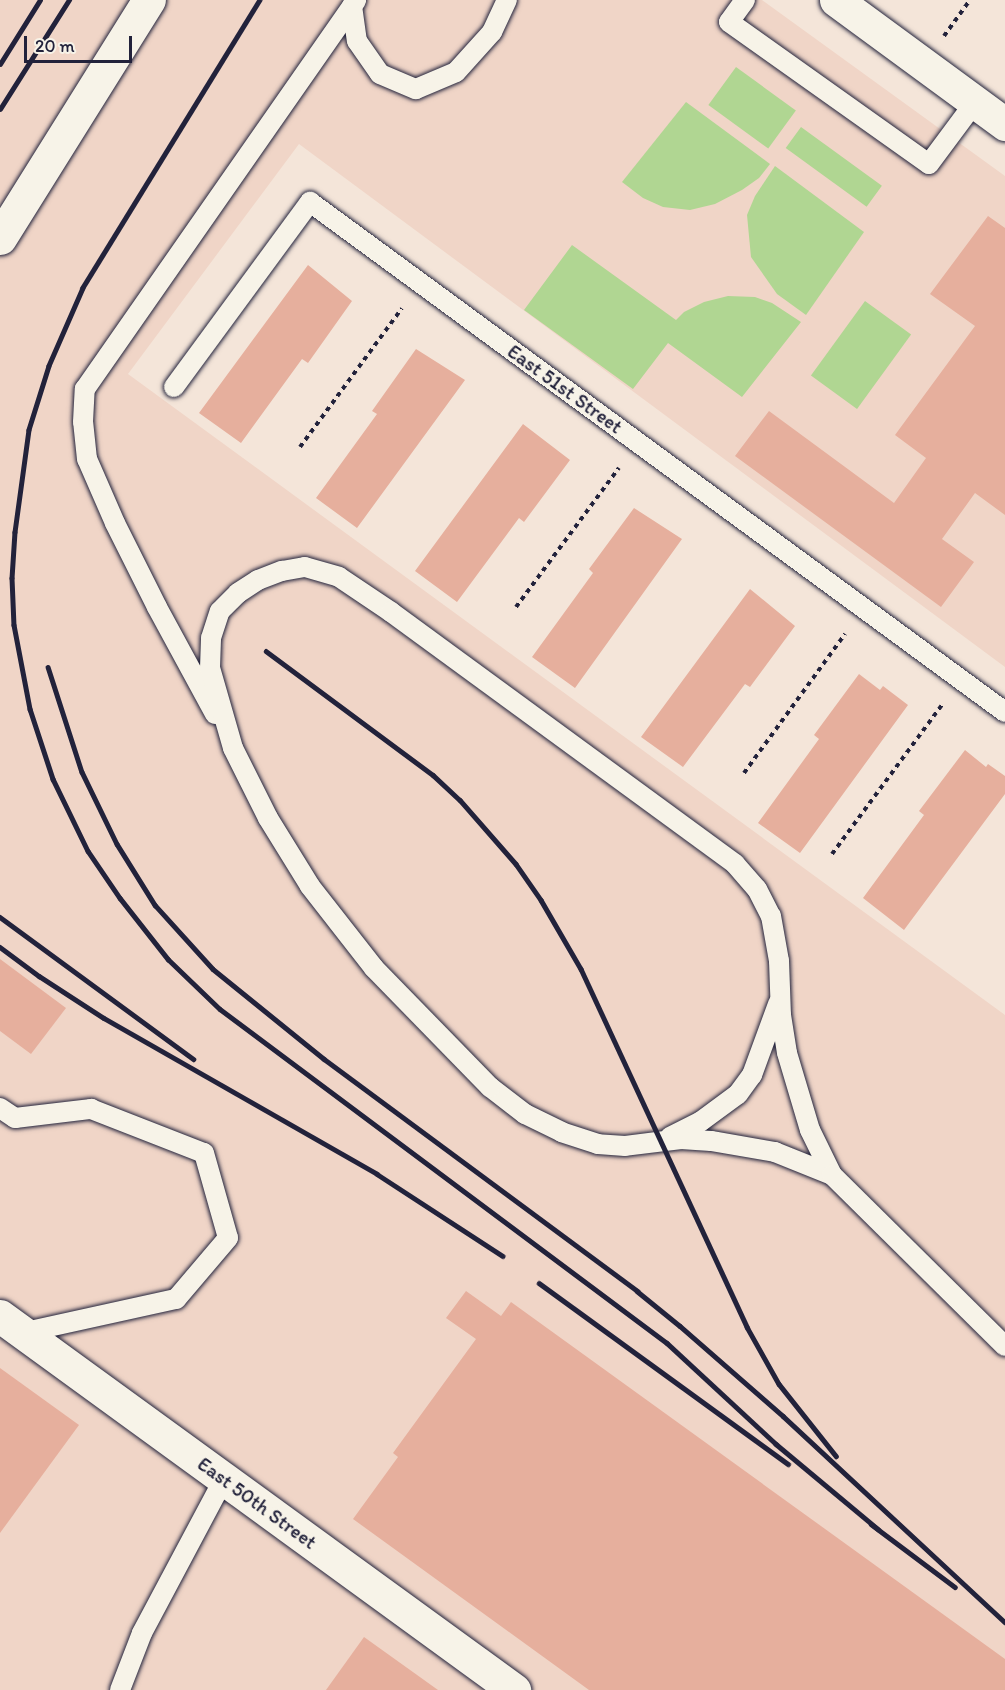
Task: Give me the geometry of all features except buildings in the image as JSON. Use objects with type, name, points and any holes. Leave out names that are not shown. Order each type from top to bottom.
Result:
[{"type":"street","points":[[0,238],[149,0]]},
{"type":"street","points":[[836,0],[1005,124]]},
{"type":"street","name":"East 50th Street","points":[[11,1325],[514,1690]]},
{"type":"lane","points":[[354,3],[357,40],[380,74],[416,89],[456,72],[492,32],[507,0]]},
{"type":"lane","points":[[745,0],[729,22],[929,164],[975,102]]},
{"type":"lane","points":[[354,3],[85,389],[83,422],[87,459],[115,523],[157,607],[273,827],[332,916],[401,999],[490,1087],[525,1114],[562,1132],[598,1144],[625,1146],[681,1139],[711,1141],[776,1152],[832,1175]]},
{"type":"lane","name":"East 51st Street","points":[[174,387],[310,202],[1005,712]]},
{"type":"lane","points":[[233,748],[210,668],[211,638],[220,610],[248,587],[282,571],[305,567],[339,577],[392,612],[735,864],[757,889],[771,916],[779,961],[780,999],[787,1053],[796,1091],[810,1131],[832,1175],[1005,1346]]},
{"type":"lane","points":[[659,1142],[700,1122],[738,1094],[752,1075],[780,999]]},
{"type":"lane","points":[[0,1108],[15,1118],[91,1109],[204,1153],[228,1238],[176,1299],[11,1325]]},
{"type":"lane","points":[[120,1690],[141,1633],[224,1479]]},
{"type":"path","points":[[939,42],[970,0]]},
{"type":"path","points":[[300,447],[402,308]]},
{"type":"path","points":[[516,607],[620,468]]},
{"type":"path","points":[[744,773],[845,634]]},
{"type":"path","points":[[832,855],[942,705]]},
{"type":"shaded area","points":[[0,0],[762,0],[1005,176],[1005,667],[299,144],[128,374],[1005,1015],[1005,1690],[0,1690]]},
{"type":"green space","points":[[736,67],[796,110],[768,149],[708,105]]},
{"type":"green space","points":[[686,102],[770,164],[759,178],[742,190],[715,204],[690,210],[663,207],[643,198],[622,182]]},
{"type":"green space","points":[[801,127],[882,186],[867,207],[786,148]]},
{"type":"green space","points":[[775,166],[864,232],[806,315],[777,294],[751,257],[747,215],[755,196]]},
{"type":"green space","points":[[572,245],[676,320],[684,312],[704,302],[728,296],[755,297],[772,303],[801,322],[742,397],[668,343],[633,389],[524,310]]},
{"type":"green space","points":[[865,301],[911,335],[857,409],[811,375]]},
{"type":"railway","points":[[0,64],[40,0]]},
{"type":"railway","points":[[0,109],[69,0]]},
{"type":"railway","points":[[260,0],[83,288],[49,366],[29,430],[15,532],[12,578],[14,625],[30,709],[53,779],[88,851],[120,898],[168,959],[220,1009],[667,1343],[776,1444],[878,1529]]},
{"type":"railway","points":[[266,651],[433,775],[460,800],[516,864],[541,900],[581,969],[747,1327],[779,1384],[836,1456]]},
{"type":"railway","points":[[48,667],[82,772],[117,844],[155,905],[213,969],[324,1059],[637,1291],[680,1326],[783,1416],[1005,1622]]},
{"type":"railway","points":[[0,917],[193,1059]]},
{"type":"railway","points":[[0,947],[39,976],[104,1018],[377,1174],[503,1256]]},
{"type":"railway","points":[[539,1283],[788,1464]]},
{"type":"railway","points":[[871,1524],[955,1587]]}]
